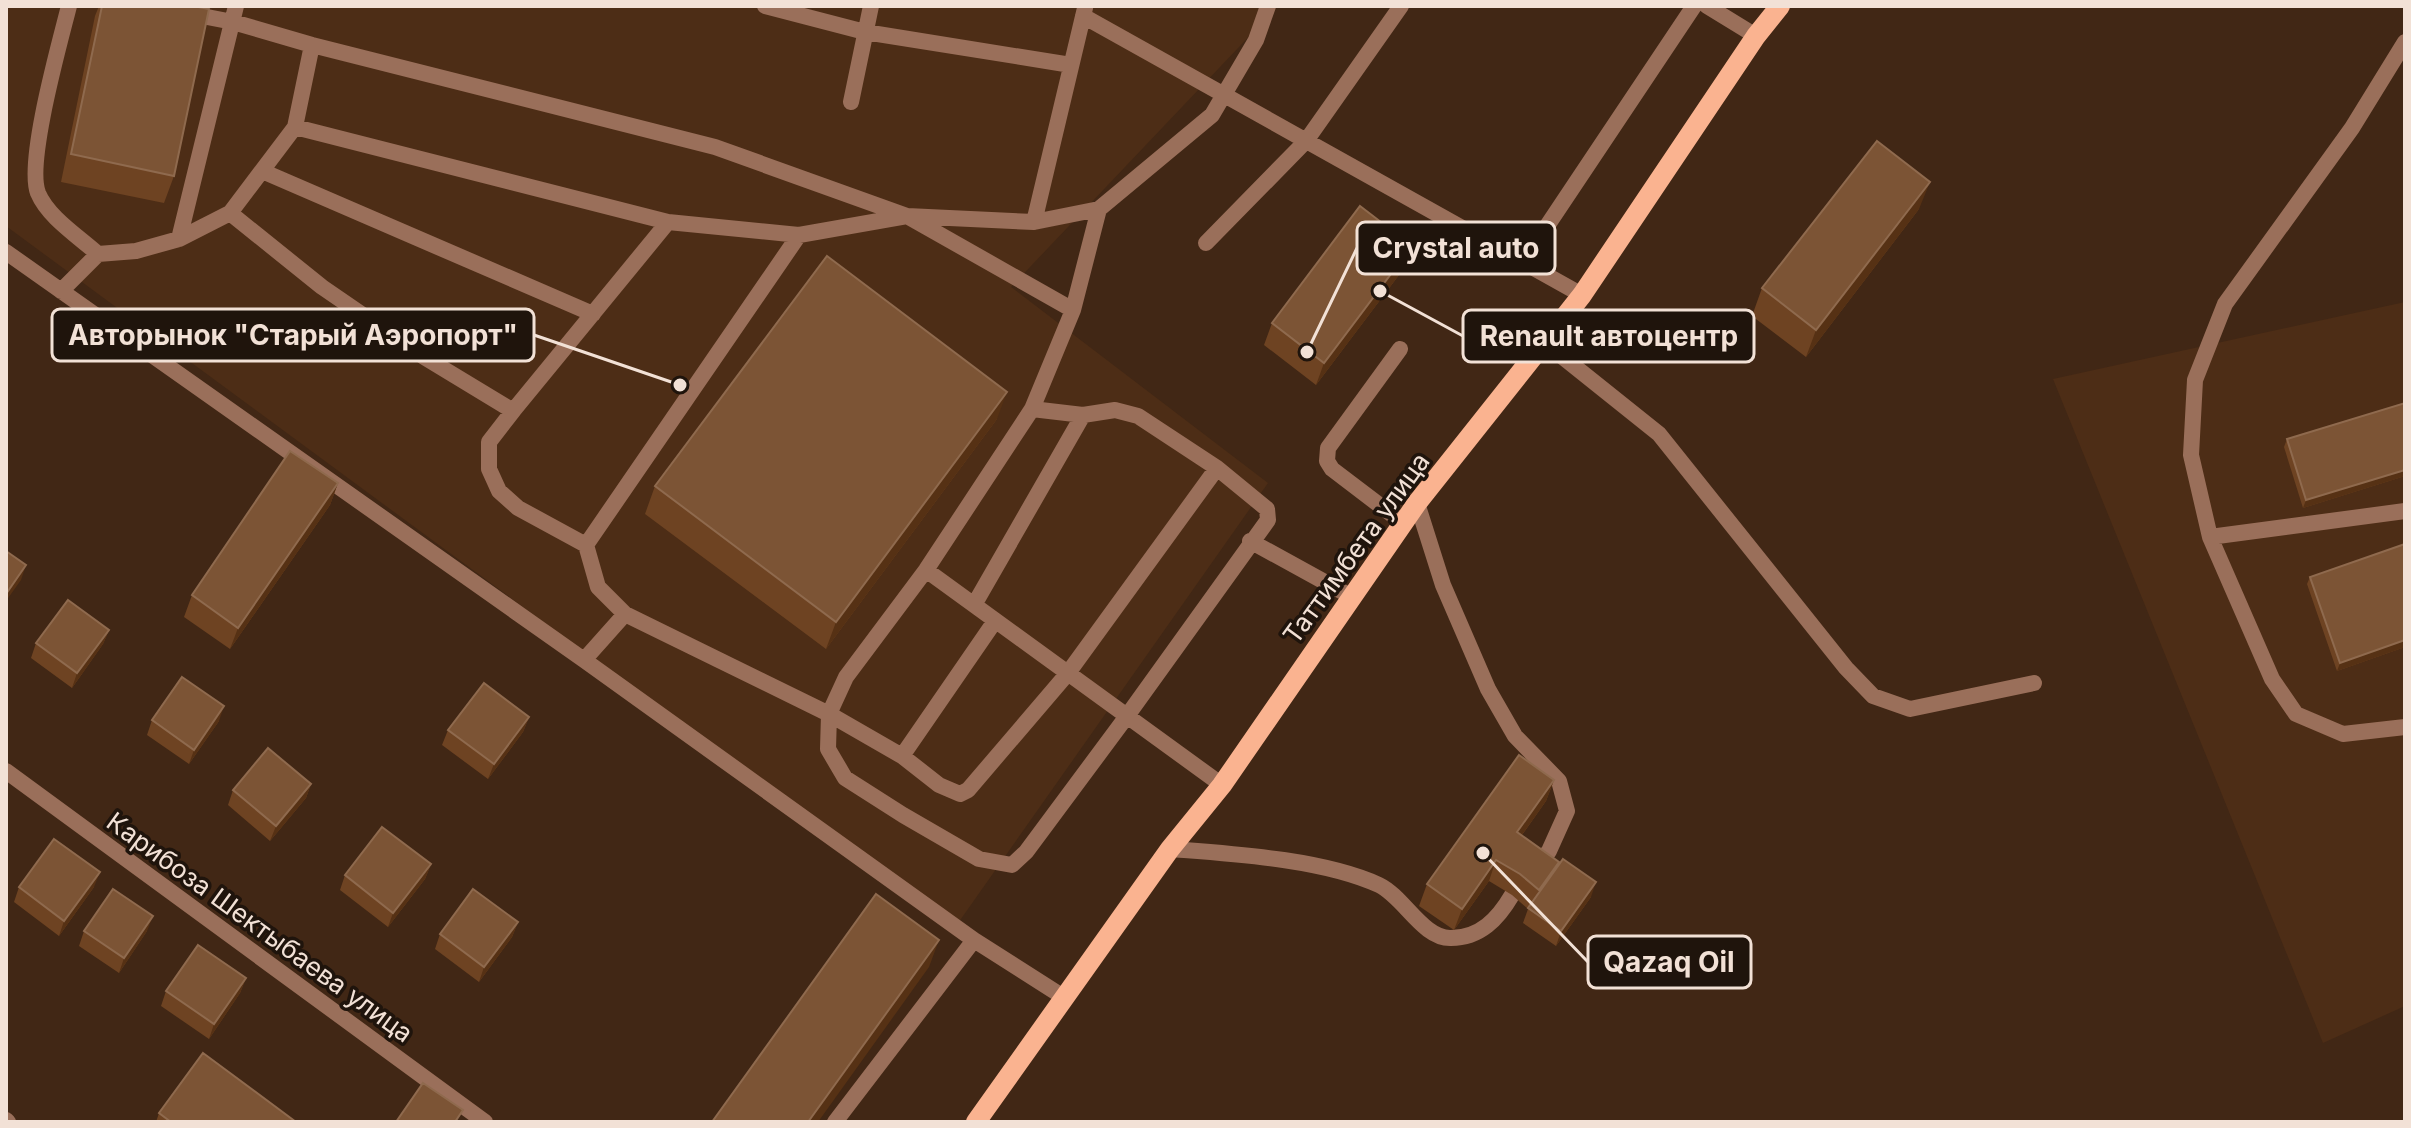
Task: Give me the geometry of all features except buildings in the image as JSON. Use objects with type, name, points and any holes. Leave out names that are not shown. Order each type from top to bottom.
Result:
[{"type":"main road","name":"Таттимбета улица","points":[[976,1122],[1170,849],[1222,785],[1417,503],[1582,295],[1756,36],[1780,6]]},
{"type":"street","points":[[69,6],[45,103],[34,179],[46,207],[98,254]]},
{"type":"street","points":[[150,6],[234,14],[312,45],[715,147],[907,216],[1073,310]]},
{"type":"street","points":[[765,6],[865,32],[1071,65]]},
{"type":"street","points":[[851,102],[871,6]]},
{"type":"street","points":[[295,127],[668,222],[799,235],[907,216],[1034,222],[1099,209],[1212,115],[1256,40],[1268,6]]},
{"type":"street","points":[[1206,243],[1306,141],[1401,6]]},
{"type":"street","points":[[1523,262],[1694,6]]},
{"type":"street","points":[[1707,6],[1756,36]]},
{"type":"street","points":[[1034,222],[1084,11],[1306,141],[1582,295]]},
{"type":"street","points":[[179,239],[234,14]]},
{"type":"street","points":[[2405,42],[2352,128],[2225,304],[2195,380],[2191,455],[2210,537],[2272,679],[2296,714],[2343,734],[2405,727]]},
{"type":"street","points":[[61,291],[98,254],[136,251],[179,239],[230,213],[295,127],[312,45]]},
{"type":"street","points":[[262,171],[593,314]]},
{"type":"street","points":[[1032,409],[1083,415],[1115,410],[1138,416],[1217,468],[1267,509],[1268,520],[1127,716],[1026,852],[1012,865],[979,859],[845,778],[828,749],[829,714],[846,677],[926,570],[1032,409],[1073,310],[1099,209]]},
{"type":"street","points":[[230,213],[322,287],[424,357],[513,411]]},
{"type":"street","points":[[668,222],[489,442],[489,469],[499,491],[518,508],[586,545],[598,587],[625,614],[829,714],[902,756],[939,785],[960,794],[968,790],[1068,673],[1217,468]]},
{"type":"street","points":[[586,545],[799,235]]},
{"type":"street","points":[[6,252],[974,940],[1065,998]]},
{"type":"street","points":[[1544,342],[1659,434],[1846,668],[1873,696],[1910,709],[2034,683]]},
{"type":"street","points":[[1400,349],[1328,448],[1327,461],[1332,469],[1403,523]]},
{"type":"street","points":[[974,605],[1083,415]]},
{"type":"street","points":[[1417,503],[1443,585],[1488,689],[1515,736],[1559,781],[1567,811],[1549,851],[1534,871]]},
{"type":"street","points":[[2210,537],[2405,511]]},
{"type":"street","points":[[1250,541],[1352,597]]},
{"type":"street","points":[[926,570],[1222,785]]},
{"type":"street","points":[[584,660],[625,614]]},
{"type":"street","points":[[902,756],[995,621]]},
{"type":"street","name":"Карибоза Шектыбаева улица","points":[[6,771],[485,1122]]},
{"type":"street","points":[[1170,849],[1227,853],[1343,871],[1384,887],[1434,935],[1449,939],[1479,933],[1504,910],[1512,895]]},
{"type":"street","points":[[835,1122],[974,940]]},
{"type":"shaded area","points":[[6,6],[1278,6],[1011,287],[1268,483],[956,926],[6,226]]},
{"type":"shaded area","points":[[2405,302],[2405,1006],[2323,1043],[2053,379]]},
{"type":"place","name":"Renault автоцентр","points":[[1380,291]]},
{"type":"place","name":"Crystal auto","points":[[1307,352]]},
{"type":"place","name":"Авторынок \"Старый Аэропорт\"","points":[[680,385]]},
{"type":"place","name":"Qazaq Oil","points":[[1483,853]]}]
